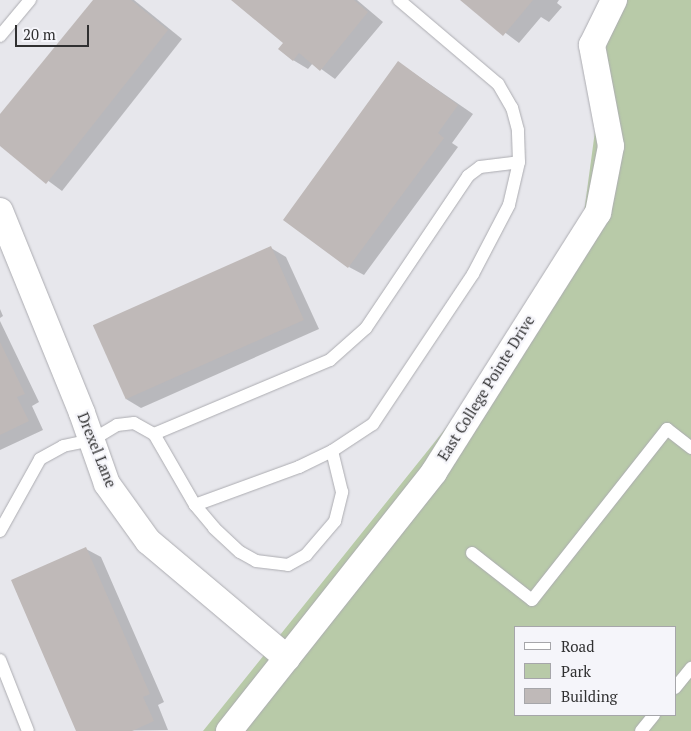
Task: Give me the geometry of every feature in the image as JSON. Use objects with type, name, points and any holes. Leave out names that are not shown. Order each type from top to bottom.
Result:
[{"type":"street","name":"East College Pointe Drive","points":[[229,731],[434,472],[598,213],[611,146],[592,45],[614,0]]},
{"type":"street","name":"Drexel Lane","points":[[0,211],[92,440],[107,484],[148,541],[287,658]]},
{"type":"lane","points":[[0,36],[30,0]]},
{"type":"lane","points":[[195,505],[270,479],[332,451],[373,424],[473,274],[508,204],[519,162],[518,130],[512,108],[498,84],[399,0]]},
{"type":"lane","points":[[154,434],[330,360],[366,328],[468,176],[480,167],[519,162]]},
{"type":"lane","points":[[0,531],[40,459],[63,446],[92,440],[117,425],[134,423],[154,434],[195,505],[214,528],[240,552],[256,561],[288,565],[306,555],[335,521],[342,492],[332,451]]},
{"type":"lane","points":[[472,553],[532,600],[667,429],[691,448]]},
{"type":"lane","points":[[0,660],[28,731]]},
{"type":"lane","points":[[676,687],[691,668]]},
{"type":"lane","points":[[641,731],[653,716]]},
{"type":"green space","points":[[612,0],[691,0],[691,731],[203,731],[494,368],[583,220],[595,131],[595,31]]},
{"type":"building","points":[[93,0],[131,0],[168,30],[46,184],[0,146],[0,114]]},
{"type":"building","points":[[231,0],[354,0],[368,12],[320,71],[299,53],[293,61],[278,49],[283,43]]},
{"type":"building","points":[[460,0],[533,0],[503,36]]},
{"type":"building","points":[[398,61],[458,105],[438,133],[444,138],[348,268],[283,220]]},
{"type":"building","points":[[271,246],[304,320],[126,399],[93,325]]},
{"type":"building","points":[[0,342],[25,394],[17,397],[29,421],[0,435]]},
{"type":"building","points":[[86,547],[150,694],[143,697],[154,721],[132,731],[76,731],[11,580]]}]
